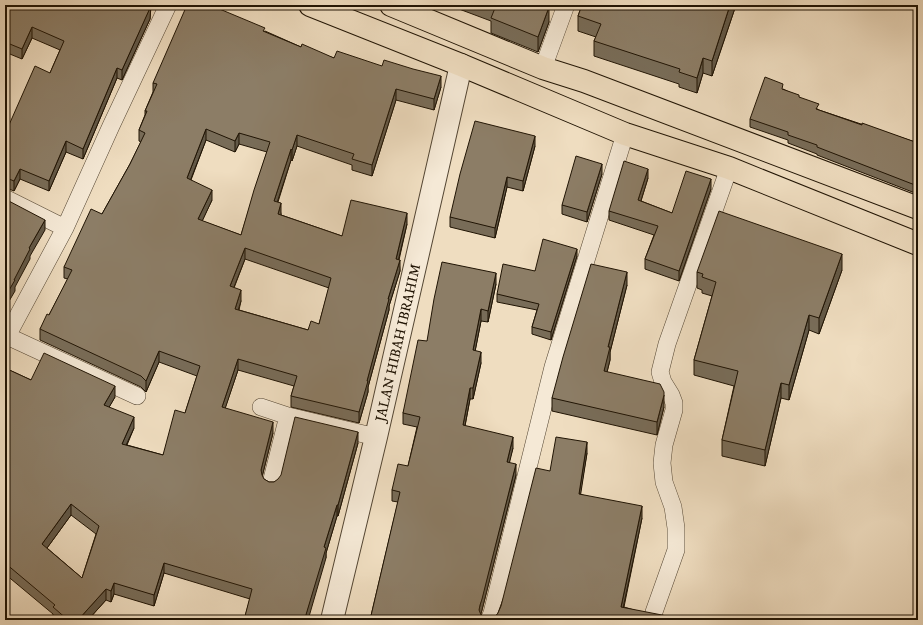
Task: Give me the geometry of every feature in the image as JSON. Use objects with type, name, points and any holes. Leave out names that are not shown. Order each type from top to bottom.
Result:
[{"type":"main road","points":[[310,5],[461,65],[625,134],[728,168],[918,244]]},
{"type":"main road","points":[[395,6],[543,68],[584,81],[918,208]]},
{"type":"street","points":[[137,396],[6,338],[65,228],[168,5]]},
{"type":"street","points":[[543,68],[566,5]]},
{"type":"street","name":"JALAN HIBAH IBRAHIM","points":[[332,620],[376,437],[461,65]]},
{"type":"street","points":[[489,620],[553,367],[625,134]]},
{"type":"street","points":[[654,612],[676,550],[676,528],[673,507],[664,482],[662,463],[664,446],[674,410],[674,403],[663,382],[660,372],[667,344],[728,168]]},
{"type":"street","points":[[5,198],[65,228]]},
{"type":"street","points":[[261,407],[288,416],[376,437]]},
{"type":"street","points":[[271,483],[288,416]]},
{"type":"building","points":[[5,5],[151,5],[122,70],[117,68],[83,149],[66,141],[49,181],[20,169],[14,181],[5,178],[5,134],[35,66],[50,73],[64,41],[32,27],[22,49],[5,42]]},
{"type":"building","points":[[187,5],[210,5],[265,28],[263,31],[301,47],[302,44],[334,58],[337,51],[382,66],[384,60],[441,76],[434,99],[396,89],[372,165],[352,159],[354,154],[297,135],[274,201],[281,203],[278,214],[342,236],[351,200],[407,213],[396,259],[400,260],[388,299],[359,412],[291,396],[297,376],[238,359],[222,407],[273,422],[261,470],[264,479],[269,482],[274,482],[281,475],[295,417],[358,432],[305,618],[312,620],[244,620],[252,589],[164,563],[154,595],[114,583],[111,591],[106,589],[78,620],[68,620],[53,607],[55,605],[5,563],[5,368],[31,380],[44,353],[115,386],[104,405],[134,417],[122,444],[163,455],[175,410],[185,413],[200,366],[159,351],[146,381],[141,376],[40,329],[47,314],[49,315],[72,270],[64,267],[91,209],[102,214],[130,164],[145,133],[139,130],[147,111],[145,111],[157,84],[153,83]],"holes":[[[206,129],[235,141],[239,133],[270,142],[241,235],[198,219],[212,190],[187,178]],[[245,248],[331,278],[319,324],[311,321],[308,330],[235,309],[241,290],[230,286]],[[71,504],[99,526],[82,578],[42,544]]]},
{"type":"building","points":[[488,5],[543,5],[549,7],[538,37],[491,18],[495,8]]},
{"type":"building","points":[[582,5],[730,5],[712,61],[703,58],[697,78],[679,72],[680,69],[594,41],[601,24],[578,16]]},
{"type":"building","points":[[765,77],[783,84],[782,89],[819,104],[816,109],[862,125],[862,123],[918,143],[918,178],[915,185],[817,147],[817,145],[788,135],[788,132],[750,119]]},
{"type":"building","points":[[475,121],[535,136],[523,181],[507,177],[495,228],[450,217]]},
{"type":"building","points":[[576,156],[602,164],[587,212],[562,205]]},
{"type":"building","points":[[624,161],[648,169],[638,200],[672,213],[686,171],[711,179],[679,271],[645,259],[658,226],[609,211]]},
{"type":"building","points":[[5,199],[45,220],[29,248],[30,249],[15,280],[5,297]]},
{"type":"building","points":[[719,211],[842,254],[819,318],[809,315],[789,385],[781,383],[765,450],[722,440],[738,371],[694,360],[716,282],[702,277],[703,274],[697,272]]},
{"type":"building","points":[[543,239],[577,249],[551,332],[532,327],[539,304],[497,294],[503,264],[535,271]]},
{"type":"building","points":[[442,262],[496,273],[488,311],[481,309],[473,350],[481,352],[473,388],[470,388],[463,425],[513,437],[507,462],[516,464],[480,605],[479,610],[481,615],[485,618],[491,619],[495,617],[501,606],[536,468],[550,471],[556,437],[587,442],[579,494],[642,506],[621,607],[667,616],[667,620],[370,620],[400,492],[392,490],[398,464],[408,466],[420,417],[403,413],[418,340],[427,341]]},
{"type":"building","points":[[591,264],[627,272],[608,347],[610,347],[604,371],[660,384],[664,395],[657,422],[552,398]]},
{"type":"building","points":[[5,613],[8,620],[5,620]]}]
